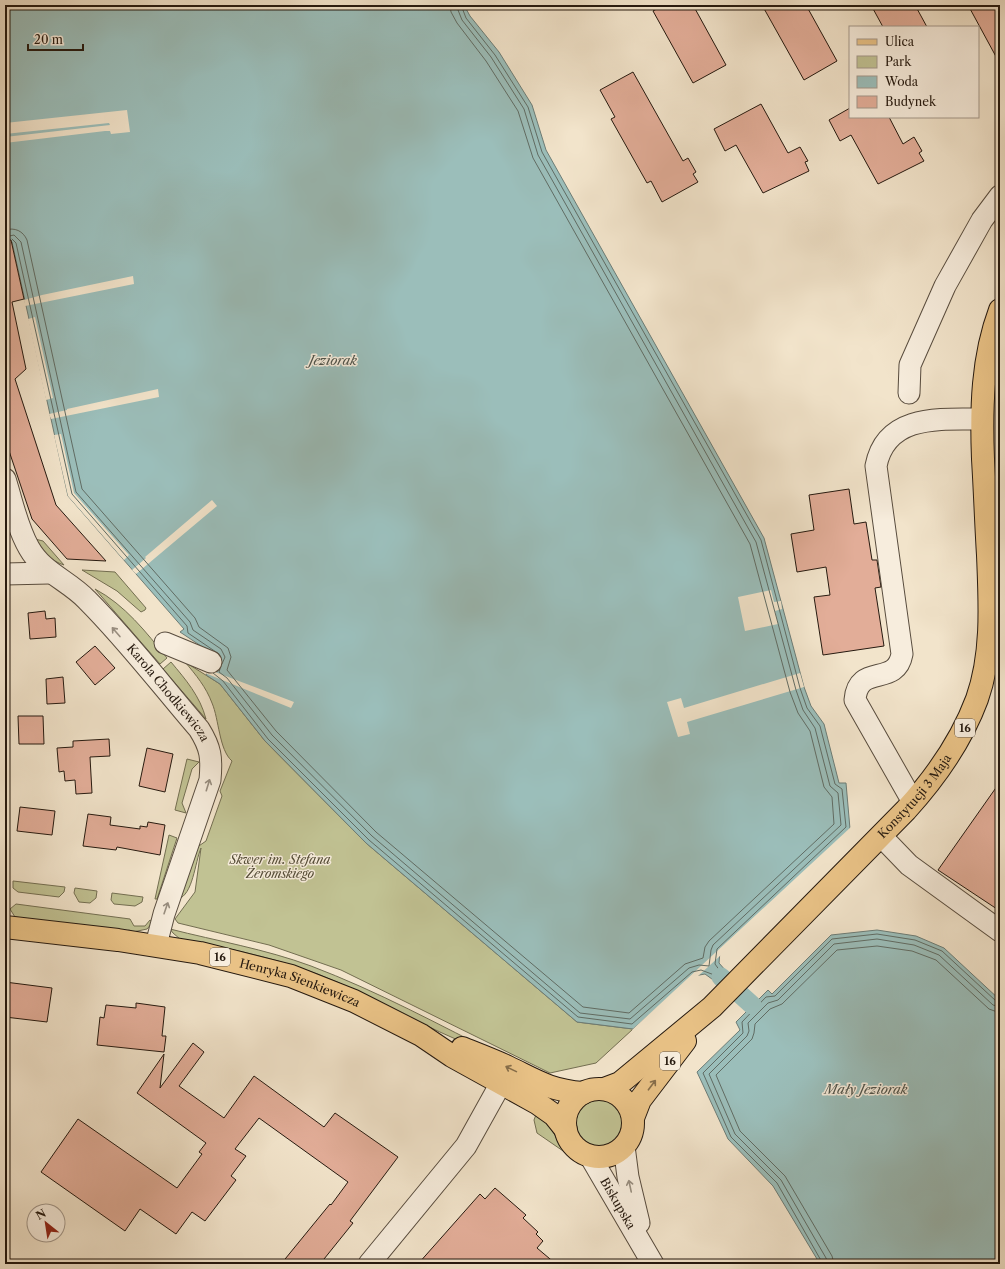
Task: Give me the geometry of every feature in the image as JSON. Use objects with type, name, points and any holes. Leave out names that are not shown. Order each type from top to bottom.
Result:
[{"type":"main road","name":"Konstytucji 3 Maja","points":[[604,1089],[620,1083],[712,1008],[913,802],[930,783],[959,739],[977,698],[985,664],[989,594],[981,419],[991,337],[1000,310]]},
{"type":"main road","name":"Henryka Sienkiewicza","points":[[5,927],[156,945],[223,957],[291,976],[354,1001],[421,1035],[452,1056],[554,1115],[566,1130]]},
{"type":"main road","name":"Konstytucji 3 Maja","points":[[633,1118],[640,1100],[712,1008]]},
{"type":"main road","name":"Henryka Sienkiewicza","points":[[421,1035],[457,1045],[507,1066],[546,1086],[564,1092],[583,1093]]},
{"type":"main road","name":"16","points":[[583,1093],[590,1090],[604,1089]]},
{"type":"main road","points":[[604,1089],[618,1094],[623,1099],[628,1105],[633,1118]]},
{"type":"main road","points":[[566,1130],[565,1123],[568,1109],[583,1093]]},
{"type":"main road","name":"16","points":[[624,1146],[631,1133],[633,1118]]},
{"type":"main road","name":"16","points":[[566,1130],[568,1137],[577,1149],[590,1156]]},
{"type":"main road","points":[[590,1156],[597,1157],[612,1154],[624,1146]]},
{"type":"street","points":[[909,393],[910,365],[945,286],[982,220],[1000,196]]},
{"type":"street","points":[[913,802],[855,700],[856,688],[862,681],[893,670],[901,664],[902,654],[876,466],[878,454],[886,442],[897,431],[910,425],[939,419],[981,419]]},
{"type":"street","name":"Karola Chodkiewicza","points":[[5,479],[29,548],[49,573],[76,590],[97,610],[199,729],[210,748],[210,780],[164,914],[156,945]]},
{"type":"street","points":[[5,574],[49,573]]},
{"type":"street","points":[[165,643],[211,662]]},
{"type":"street","points":[[881,836],[909,865],[1000,931]]},
{"type":"street","points":[[369,1264],[466,1146],[501,1083]]},
{"type":"street","name":"Biskupska","points":[[624,1146],[631,1195],[651,1260]]},
{"type":"street","name":"Biskupska","points":[[590,1156],[651,1260]]},
{"type":"green space","points":[[35,539],[43,541],[64,565],[47,555],[40,548]]},
{"type":"green space","points":[[82,570],[115,572],[146,608],[145,610],[141,612],[117,591]]},
{"type":"green space","points":[[95,589],[106,595],[125,611],[143,629],[167,658],[160,664]]},
{"type":"green space","points":[[171,662],[196,696],[206,719],[163,669]]},
{"type":"green space","name":"Skwer im. Stefana Żeromskiego","points":[[185,662],[220,684],[265,741],[366,843],[577,1022],[633,1029],[596,1063],[550,1073],[341,970],[269,945],[178,923],[175,919],[195,892],[201,848],[190,885],[183,896],[178,899],[193,850],[206,841],[222,796],[220,791],[232,761],[224,750],[210,697]]},
{"type":"green space","points":[[187,759],[199,762],[192,769],[182,803],[186,813],[175,810]]},
{"type":"green space","points":[[169,835],[177,838],[157,899],[155,899]]},
{"type":"green space","points":[[13,881],[65,887],[64,892],[59,897],[18,892],[13,888]]},
{"type":"green space","points":[[75,888],[97,891],[96,898],[90,903],[79,902],[74,893]]},
{"type":"green space","points":[[112,893],[143,897],[142,902],[135,906],[114,904],[111,900]]},
{"type":"green space","points":[[16,904],[130,919],[134,926],[145,926],[150,920],[153,922],[147,929],[133,932],[129,930],[127,931],[15,917],[10,909]]},
{"type":"green space","points":[[170,929],[259,950],[311,966],[384,997],[503,1057],[460,1041],[318,974],[260,956],[180,939]]},
{"type":"green space","points":[[599,1100],[612,1104],[618,1110],[622,1123],[618,1136],[612,1142],[599,1146],[586,1142],[580,1136],[576,1123],[580,1110],[586,1104]]},
{"type":"green space","points":[[537,1112],[543,1116],[566,1153],[537,1133],[534,1120]]},
{"type":"water","name":"Jeziorak","points":[[5,5],[464,5],[470,16],[499,52],[532,105],[546,150],[764,538],[804,687],[811,706],[824,724],[839,783],[846,783],[850,829],[720,951],[719,963],[726,971],[716,982],[705,974],[694,976],[633,1029],[577,1022],[366,843],[265,741],[220,684],[206,675],[216,656],[180,632],[184,629],[68,496],[12,242],[5,252]]},
{"type":"water","name":"Mały Jeziorak","points":[[877,930],[916,936],[944,948],[1000,1000],[1000,1264],[820,1264],[773,1186],[728,1139],[697,1072],[740,1030],[736,1022],[768,990],[772,994],[831,935]]},
{"type":"pier","points":[[127,110],[130,132],[111,134],[110,131],[105,131],[5,143],[5,137],[110,125],[109,123],[5,134],[5,123]]},
{"type":"pier","points":[[133,276],[134,284],[25,306],[24,300],[42,295]]},
{"type":"pier","points":[[35,317],[53,398],[46,400],[28,319]]},
{"type":"pier","points":[[158,389],[159,397],[51,419],[49,414],[67,409]]},
{"type":"pier","points":[[61,434],[74,493],[129,555],[124,560],[68,496],[54,435]]},
{"type":"pier","points":[[212,500],[217,506],[136,574],[132,570],[146,558],[145,557]]},
{"type":"pier","points":[[771,590],[774,602],[781,601],[782,609],[775,611],[778,624],[745,631],[738,597]]},
{"type":"pier","points":[[207,669],[294,702],[291,708],[205,673]]},
{"type":"pier","points":[[800,673],[804,687],[687,722],[690,734],[678,737],[667,702],[681,698],[684,708]]},
{"type":"pier","points":[[852,826],[851,831],[721,952],[721,955],[635,1030],[632,1030]]},
{"type":"pier","points":[[726,967],[728,972],[723,978],[717,983],[712,981]]},
{"type":"building","points":[[664,5],[693,5],[726,65],[693,83],[653,11]]},
{"type":"building","points":[[762,5],[806,5],[837,61],[804,80]]},
{"type":"building","points":[[871,5],[915,5],[926,26],[882,26]]},
{"type":"building","points":[[968,5],[1000,5],[1000,64]]},
{"type":"building","points":[[633,72],[683,161],[688,158],[696,172],[693,174],[698,182],[662,202],[651,181],[647,183],[611,119],[615,117],[600,90]]},
{"type":"building","points":[[761,104],[788,153],[800,147],[808,161],[805,162],[809,171],[763,193],[736,145],[725,151],[714,129]]},
{"type":"building","points":[[849,109],[849,118],[890,118],[903,144],[914,137],[922,151],[919,153],[924,161],[878,184],[851,135],[840,141],[829,120]]},
{"type":"building","points":[[5,240],[11,240],[24,299],[12,302],[26,369],[15,379],[56,505],[106,561],[67,559],[32,519],[5,439]]},
{"type":"building","points":[[849,489],[854,524],[866,522],[872,560],[877,560],[881,587],[875,588],[884,646],[823,655],[814,597],[830,595],[826,567],[797,572],[791,534],[814,530],[809,495]]},
{"type":"building","points":[[45,611],[46,619],[55,618],[56,637],[30,639],[28,613]]},
{"type":"building","points":[[95,646],[115,668],[95,685],[76,662]]},
{"type":"building","points":[[63,677],[65,703],[47,704],[46,679]]},
{"type":"building","points":[[18,716],[43,716],[44,744],[19,744]]},
{"type":"building","points":[[109,739],[110,756],[90,757],[92,793],[76,794],[75,780],[65,781],[64,771],[59,772],[57,748],[73,747],[73,741]]},
{"type":"building","points":[[147,748],[173,754],[165,792],[139,786]]},
{"type":"building","points":[[1000,782],[1000,911],[938,870]]},
{"type":"building","points":[[20,807],[55,811],[52,835],[17,831]]},
{"type":"building","points":[[88,814],[111,817],[110,825],[140,829],[140,826],[147,827],[148,822],[165,825],[160,855],[117,847],[116,850],[83,846]]},
{"type":"building","points":[[5,982],[52,988],[47,1022],[5,1017]]},
{"type":"building","points":[[136,1003],[165,1007],[162,1036],[166,1036],[164,1052],[97,1045],[100,1017],[104,1018],[106,1005],[136,1008]]},
{"type":"building","points":[[193,1043],[204,1052],[179,1086],[224,1118],[254,1076],[324,1127],[335,1113],[398,1157],[350,1221],[353,1223],[320,1264],[281,1264],[330,1204],[331,1205],[348,1182],[259,1118],[235,1149],[246,1156],[231,1176],[236,1180],[205,1221],[192,1212],[176,1234],[140,1209],[125,1231],[41,1172],[78,1119],[177,1188],[202,1154],[199,1152],[206,1143],[137,1093],[164,1054],[160,1088]]},
{"type":"building","points":[[495,1188],[526,1215],[523,1218],[538,1232],[536,1234],[543,1241],[537,1248],[556,1264],[418,1264],[480,1194],[485,1199]]},
{"type":"waterway","points":[[721,977],[752,1005]]}]
